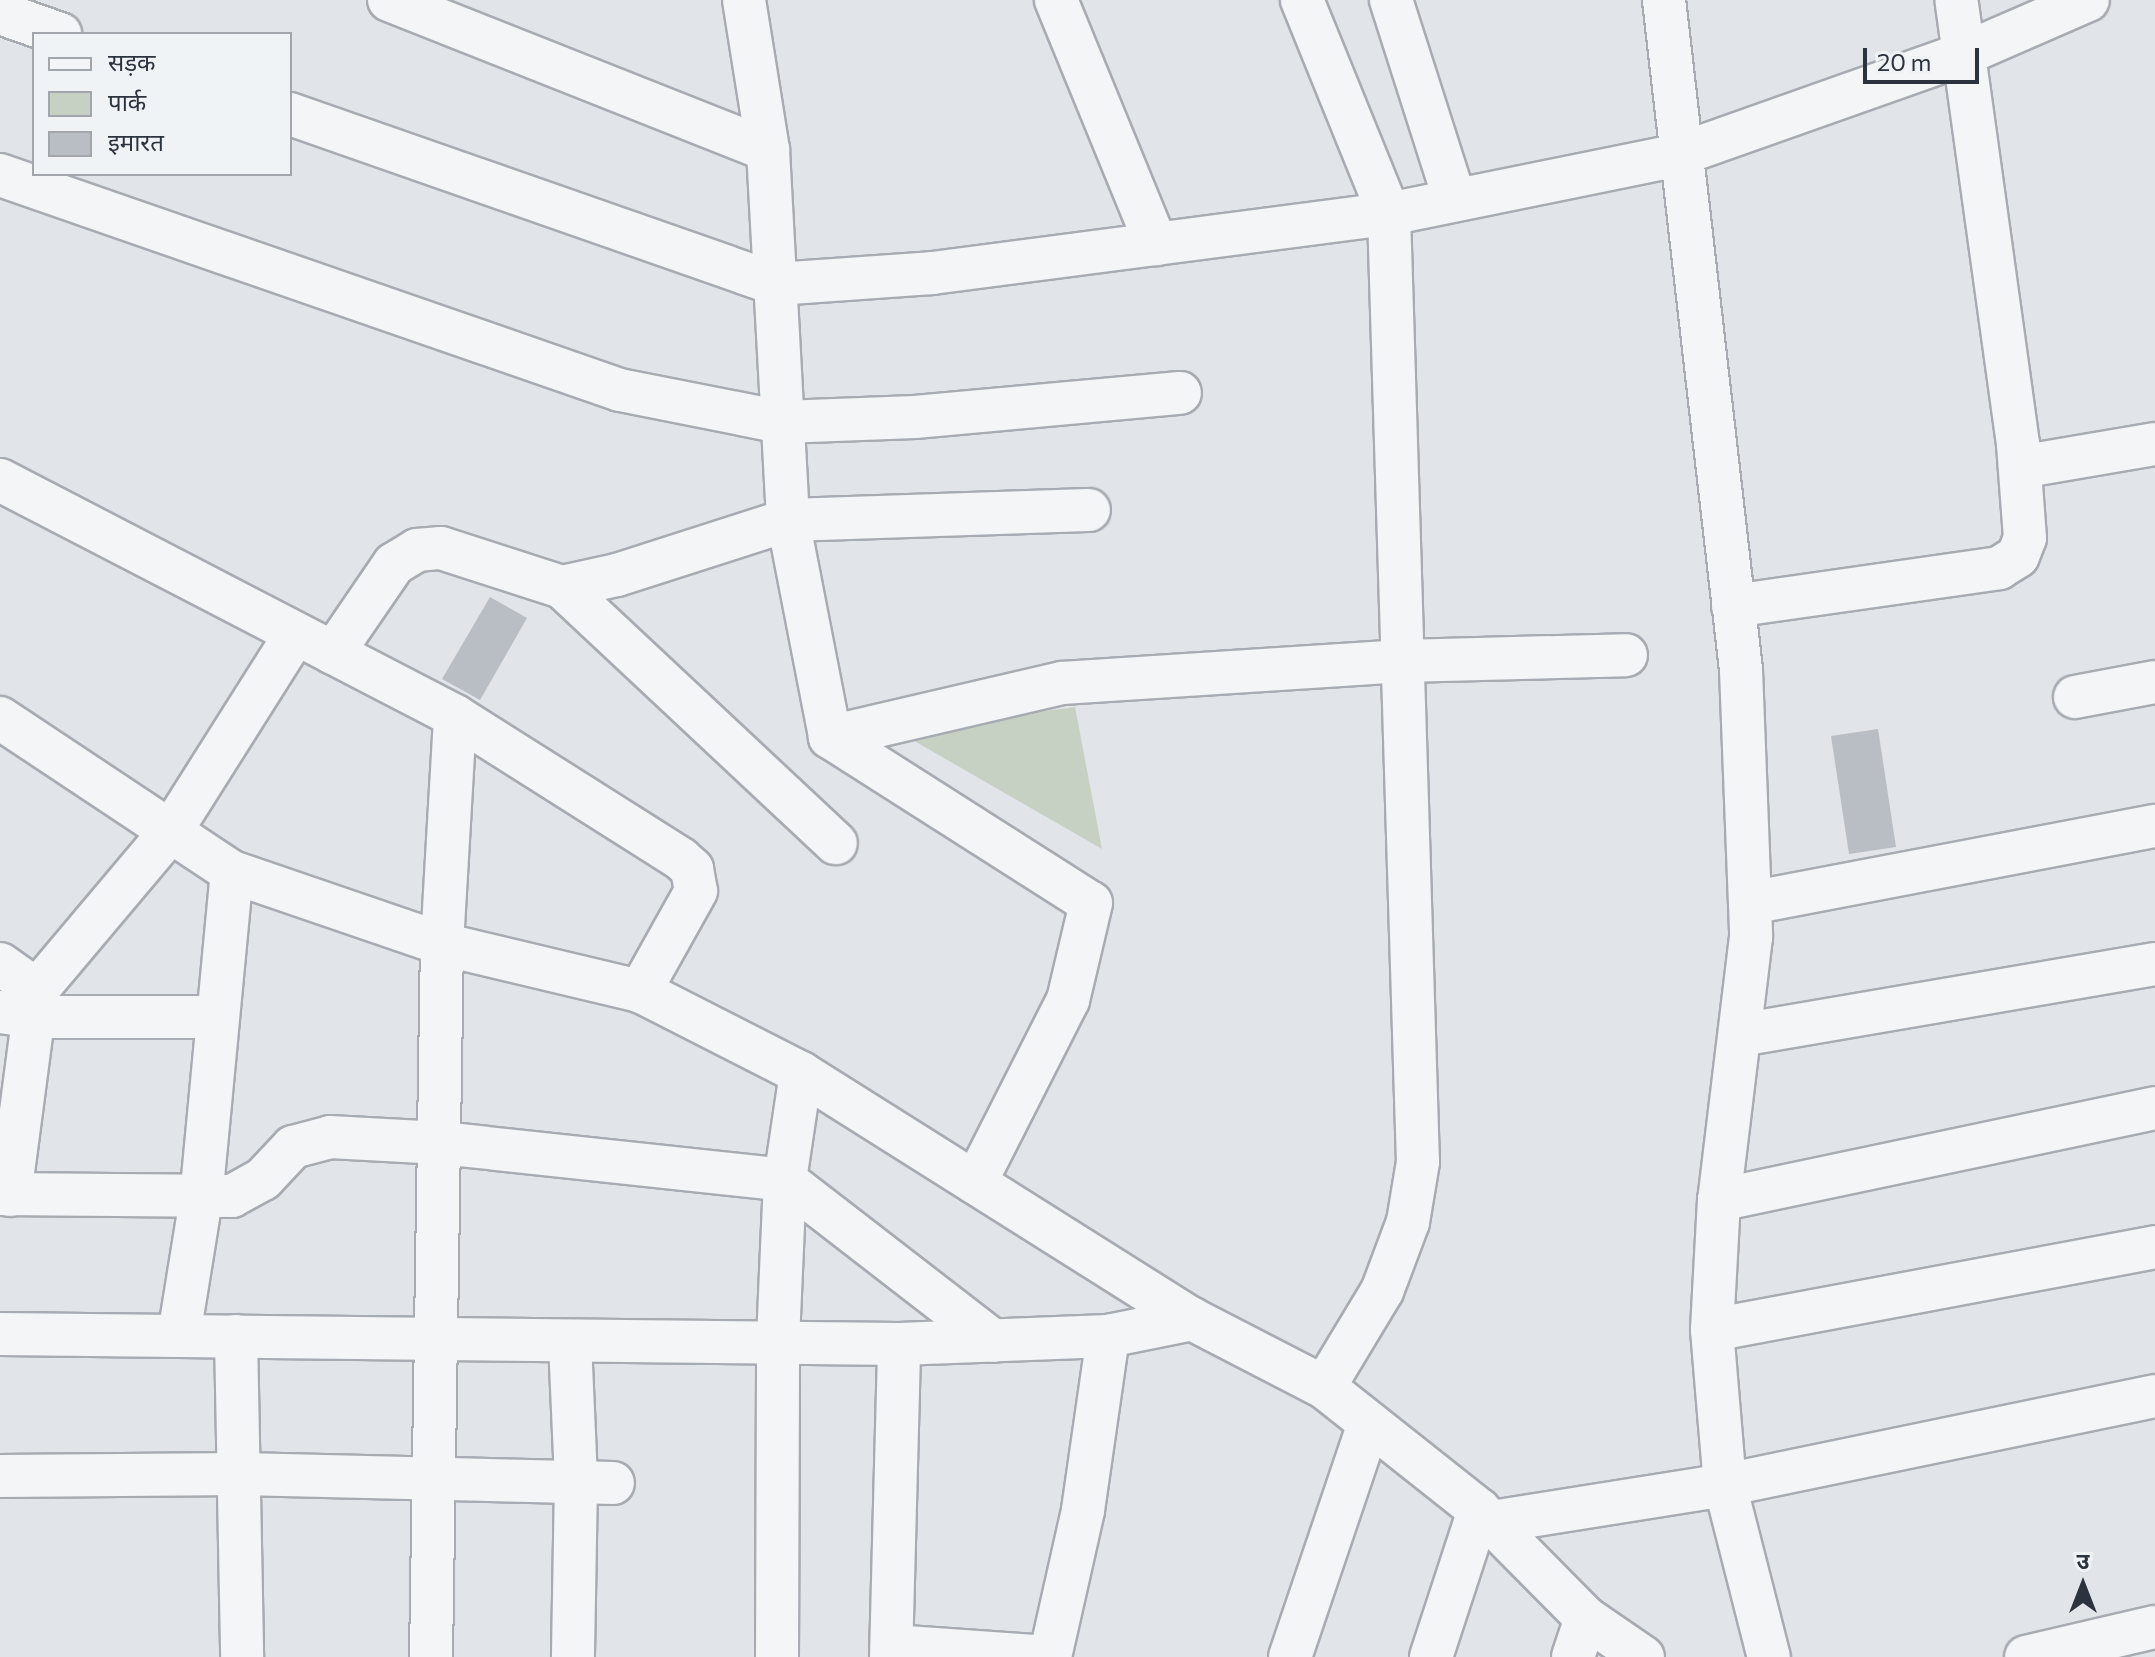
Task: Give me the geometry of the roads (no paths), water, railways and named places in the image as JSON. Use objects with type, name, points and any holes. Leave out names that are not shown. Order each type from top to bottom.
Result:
[{"type":"street","points":[[389,0],[768,150]]},
{"type":"street","points":[[744,0],[768,150],[788,520],[830,737],[1091,903],[1068,1000],[975,1183]]},
{"type":"street","points":[[1056,0],[1156,244]]},
{"type":"street","points":[[1302,0],[1389,214],[1418,1162],[1408,1222],[1382,1291],[1324,1387]]},
{"type":"street","points":[[1391,0],[1454,197]]},
{"type":"street","points":[[1664,0],[1678,155],[1741,670],[1750,903],[1740,1035],[1719,1200],[1712,1330],[1725,1485],[1769,1657]]},
{"type":"street","points":[[1733,606],[1999,568],[2018,556],[2025,538],[2020,467],[1956,0]]},
{"type":"street","points":[[292,115],[776,284],[932,273],[1389,214],[1454,197],[1678,155],[1964,54],[2088,0]]},
{"type":"street","points":[[0,13],[54,32]]},
{"type":"street","points":[[0,175],[620,390],[782,422],[915,417],[1180,393]]},
{"type":"street","points":[[2020,467],[2155,444]]},
{"type":"street","points":[[0,480],[455,716],[692,869],[696,891],[640,991]]},
{"type":"street","points":[[562,587],[617,575],[788,520],[1089,510]]},
{"type":"street","points":[[333,653],[394,564],[417,550],[441,548],[562,587],[836,843]]},
{"type":"street","points":[[295,635],[171,831],[24,1006],[5,1195],[201,1199],[248,1190],[293,1147],[311,1140],[441,1143],[785,1180],[993,1341]]},
{"type":"street","points":[[830,737],[1062,683],[1403,661],[1626,655]]},
{"type":"street","points":[[2075,697],[2155,682]]},
{"type":"street","points":[[431,1657],[437,1479],[442,944],[455,716]]},
{"type":"street","points":[[0,718],[232,872],[442,944],[640,991],[801,1073],[1192,1319],[1324,1387],[1485,1516],[1586,1618],[1643,1657]]},
{"type":"street","points":[[1750,903],[2155,826]]},
{"type":"street","points":[[179,1335],[201,1199],[232,872]]},
{"type":"street","points":[[0,964],[24,1006]]},
{"type":"street","points":[[1740,1035],[2155,964]]},
{"type":"street","points":[[24,1006],[216,1017]]},
{"type":"street","points":[[777,1657],[778,1340],[785,1180],[801,1073]]},
{"type":"street","points":[[1719,1200],[2155,1108]]},
{"type":"street","points":[[1712,1330],[2155,1247]]},
{"type":"street","points":[[0,1334],[570,1342],[778,1340],[899,1344],[1108,1336],[1192,1319]]},
{"type":"street","points":[[236,1336],[242,1474],[242,1657]]},
{"type":"street","points":[[899,1344],[892,1652],[1050,1657],[1083,1510],[1108,1336]]},
{"type":"street","points":[[570,1342],[594,1483],[573,1657]]},
{"type":"street","points":[[1485,1516],[1725,1485],[2155,1396]]},
{"type":"street","points":[[1290,1657],[1369,1423]]},
{"type":"street","points":[[0,1476],[242,1474],[594,1483]]},
{"type":"street","points":[[1431,1657],[1485,1516]]},
{"type":"street","points":[[1573,1657],[1586,1618]]},
{"type":"street","points":[[2026,1657],[2155,1627]]}]
